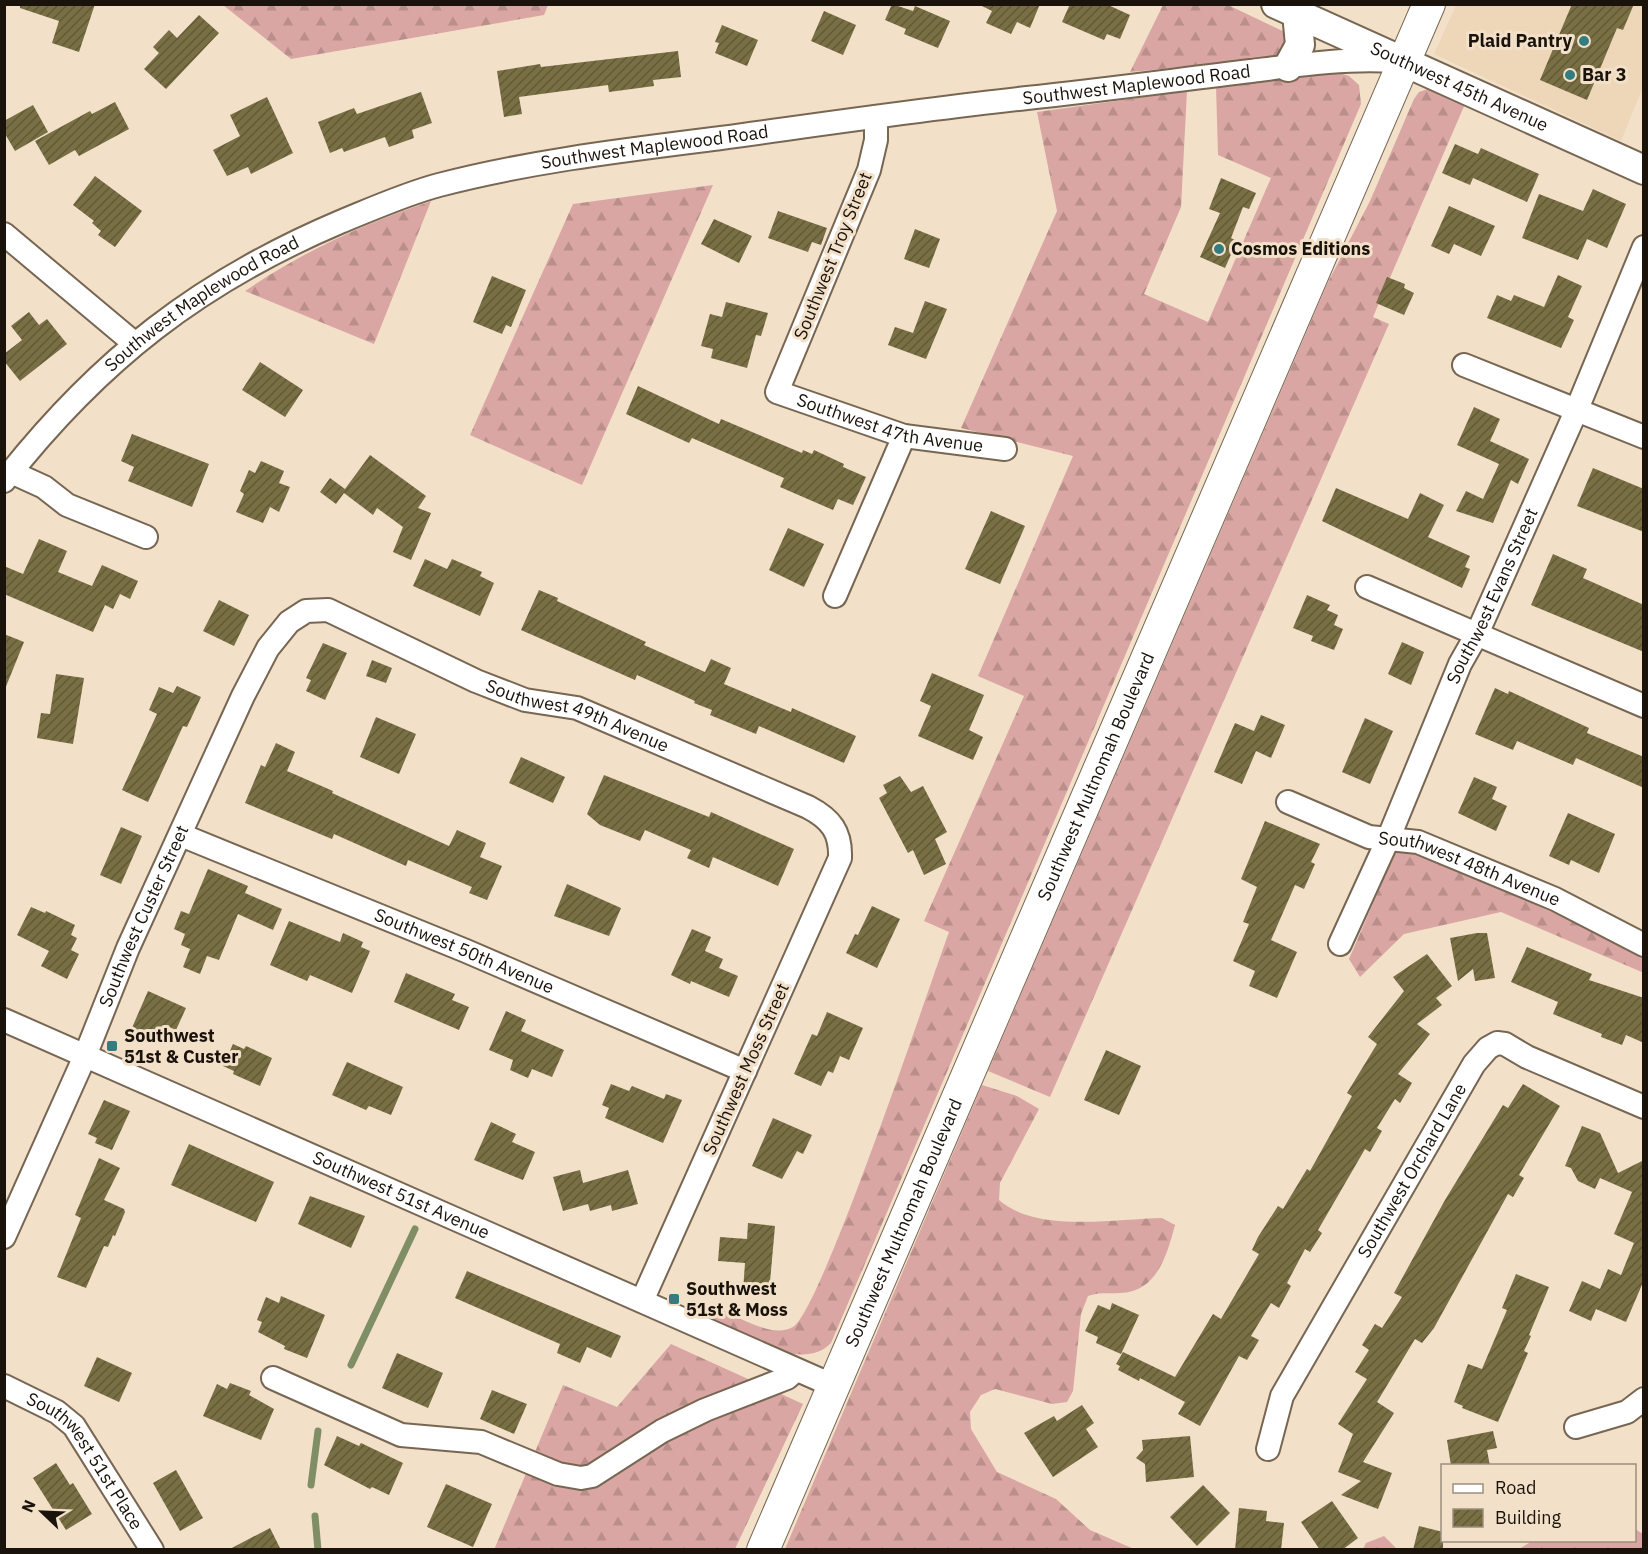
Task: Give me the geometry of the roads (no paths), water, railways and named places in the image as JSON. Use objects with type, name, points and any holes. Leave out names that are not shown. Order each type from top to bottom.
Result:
[{"type":"main road","name":"Southwest Multnomah Boulevard","points":[[763,1550],[1429,4]]},
{"type":"street","name":"Southwest 45th Avenue","points":[[1286,9],[1644,170]]},
{"type":"street","points":[[1286,9],[1300,45],[1288,67]]},
{"type":"street","name":"Southwest Maplewood Road","points":[[8,477],[74,402],[134,343],[201,294],[262,258],[355,216],[428,188],[495,172],[581,158],[876,117],[1288,67],[1366,59],[1404,62]]},
{"type":"street","name":"Southwest Troy Street","points":[[777,392],[869,170],[876,140],[876,117]]},
{"type":"street","points":[[4,234],[134,343]]},
{"type":"street","name":"Southwest Evans Street","points":[[1340,945],[1389,837],[1460,664],[1477,634],[1577,409],[1644,247]]},
{"type":"street","points":[[1464,365],[1644,437]]},
{"type":"street","name":"Southwest 47th Avenue","points":[[777,392],[904,436],[1005,449]]},
{"type":"street","points":[[836,596],[904,436]]},
{"type":"street","points":[[8,477],[44,487],[67,505],[146,537]]},
{"type":"street","points":[[1367,587],[1644,706]]},
{"type":"street","name":"Southwest 49th Avenue","points":[[306,611],[328,610],[343,614],[476,681],[525,700],[577,708],[808,807],[823,815],[840,836]]},
{"type":"street","name":"Southwest Custer Street","points":[[4,1237],[85,1056],[128,948],[243,696],[268,648],[289,622],[306,611]]},
{"type":"street","name":"Southwest 48th Avenue","points":[[1288,802],[1369,837],[1389,837],[1419,842],[1555,899],[1644,945]]},
{"type":"street","name":"Southwest 50th Avenue","points":[[181,835],[466,951],[746,1071]]},
{"type":"street","name":"Southwest Moss Street","points":[[642,1301],[840,858],[840,836]]},
{"type":"street","name":"Southwest 51st Avenue","points":[[4,1020],[642,1301],[795,1371],[834,1386]]},
{"type":"street","name":"Southwest Orchard Lane","points":[[1268,1449],[1282,1396],[1474,1064],[1488,1048],[1497,1043],[1505,1044],[1527,1057],[1644,1107]]},
{"type":"street","points":[[273,1378],[401,1435],[481,1442],[558,1474],[581,1478],[592,1476],[662,1431],[705,1410],[787,1378],[795,1371]]},
{"type":"street","name":"Southwest 51st Place","points":[[4,1386],[57,1412],[74,1426],[152,1550]]},
{"type":"street","points":[[1576,1427],[1627,1412],[1644,1399]]},
{"type":"waterway","points":[[351,1365],[415,1229]]},
{"type":"waterway","points":[[311,1485],[318,1431]]},
{"type":"waterway","points":[[315,1516],[318,1550]]},
{"type":"place","name":"Plaid Pantry","points":[[1584,41]]},
{"type":"place","name":"Bar 3","points":[[1570,75]]},
{"type":"place","name":"Cosmos Editions","points":[[1219,249]]},
{"type":"place","name":"Southwest 51st & Custer","points":[[112,1046]]},
{"type":"place","name":"Southwest 51st & Moss","points":[[674,1299]]}]
